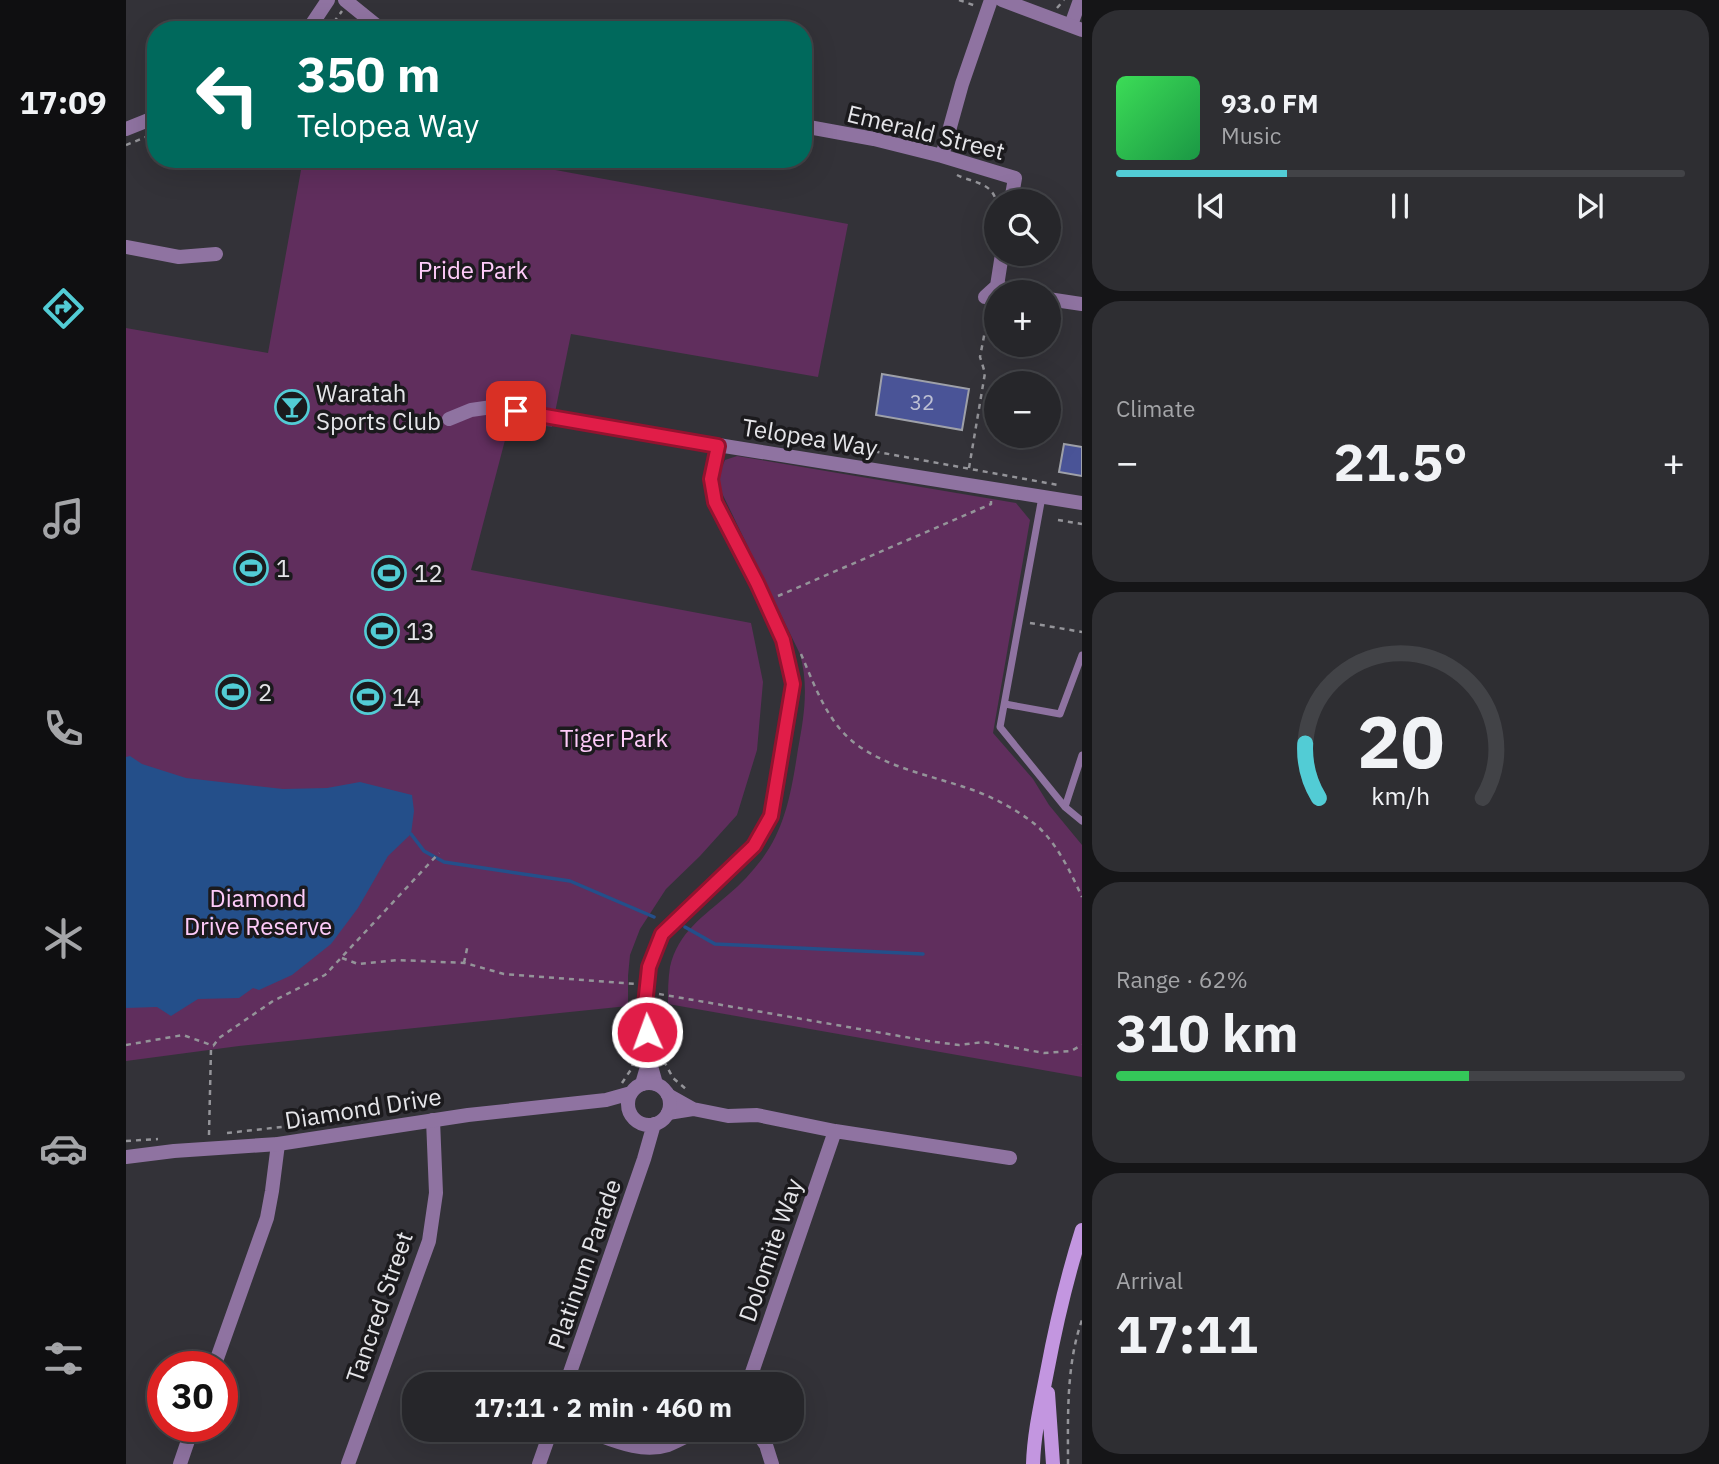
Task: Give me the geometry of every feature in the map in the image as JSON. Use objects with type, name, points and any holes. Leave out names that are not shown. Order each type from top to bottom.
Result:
[{"type":"main road","points":[[1033,1464],[1039,1411],[1057,1319],[1082,1230]]},
{"type":"main road","points":[[1047,1374],[1053,1464]]},
{"type":"street","points":[[315,21],[328,0]]},
{"type":"street","points":[[942,156],[962,83],[991,0]]},
{"type":"street","points":[[1002,0],[1076,27],[1080,0]]},
{"type":"street","points":[[346,1],[372,21]]},
{"type":"street","points":[[126,130],[147,121]]},
{"type":"street","name":"Emerald Street","points":[[812,128],[874,139],[1014,178],[1013,189]]},
{"type":"street","points":[[126,247],[180,257],[216,254]]},
{"type":"street","points":[[1061,301],[1082,304]]},
{"type":"street","name":"Telopea Way","points":[[449,419],[471,410],[492,407],[718,446],[1082,503]]},
{"type":"street","points":[[642,1121],[628,1106],[649,1059],[645,1005],[649,967],[662,934],[754,846],[771,816],[793,684],[783,640],[715,502],[711,479],[718,446]]},
{"type":"street","points":[[606,1100],[642,1121],[660,1122],[668,1113],[670,1101],[665,1090],[638,1086]]},
{"type":"street","name":"Diamond Drive","points":[[126,1157],[278,1144],[468,1115],[606,1100],[638,1086]]},
{"type":"street","points":[[668,1095],[693,1109],[728,1116],[757,1115],[1010,1158]]},
{"type":"street","points":[[668,1113],[693,1109]]},
{"type":"street","name":"Tancred Street","points":[[348,1464],[429,1241],[436,1193],[433,1120]]},
{"type":"street","name":"Platinum Parade","points":[[570,1372],[644,1159],[642,1121]]},
{"type":"street","name":"Dolomite Way","points":[[752,1372],[835,1130]]},
{"type":"street","points":[[220,1351],[267,1218],[278,1144]]},
{"type":"street","points":[[180,1464],[188,1442]]},
{"type":"street","points":[[539,1464],[547,1442]]},
{"type":"street","points":[[621,1442],[652,1447],[673,1442]]},
{"type":"street","points":[[764,1442],[772,1464]]},
{"type":"lane","points":[[1042,496],[1000,727],[1065,807],[1082,821]]},
{"type":"lane","points":[[1005,704],[1059,714],[1082,656]]},
{"type":"lane","points":[[1065,807],[1082,755]]},
{"type":"path","points":[[334,21],[346,1]]},
{"type":"path","points":[[126,145],[147,137]]},
{"type":"path","points":[[958,171],[957,176],[981,183],[990,189]]},
{"type":"path","points":[[969,468],[985,373],[981,357],[984,340]]},
{"type":"path","points":[[845,446],[1057,484]]},
{"type":"path","points":[[775,597],[991,504],[993,488]]},
{"type":"path","points":[[1058,520],[1082,524]]},
{"type":"path","points":[[1030,623],[1082,632]]},
{"type":"path","points":[[801,655],[828,713],[851,740],[882,760],[963,786],[1002,803],[1037,826],[1059,853],[1082,897]]},
{"type":"path","points":[[209,1135],[211,1049],[219,1038],[273,1001],[325,975],[439,853]]},
{"type":"path","points":[[464,963],[468,944]]},
{"type":"path","points":[[341,957],[358,964],[397,960],[464,963],[504,974],[636,984]]},
{"type":"path","points":[[636,994],[638,976]]},
{"type":"path","points":[[654,993],[959,1045],[984,1042],[1044,1053],[1071,1052],[1082,1045]]},
{"type":"path","points":[[126,1045],[183,1035],[214,1046]]},
{"type":"path","points":[[635,1053],[632,1068],[638,1086]]},
{"type":"path","points":[[1068,1464],[1069,1392],[1077,1334],[1082,1320]]},
{"type":"green space","points":[[301,168],[545,168],[848,224],[818,377],[571,334],[552,427],[510,421],[471,570],[751,623],[763,682],[757,750],[737,815],[666,889],[640,929],[630,955],[628,1006],[239,1046],[126,1061],[126,328],[268,353]]},
{"type":"green space","points":[[737,456],[1016,503],[1030,520],[993,733],[1033,779],[1049,805],[1082,845],[1082,1077],[668,1004],[670,967],[679,944],[701,918],[750,873],[777,834],[790,793],[804,713],[805,690],[800,654],[719,487],[719,474],[725,460]]},
{"type":"water","points":[[130,756],[142,764],[186,778],[283,789],[327,788],[360,782],[412,795],[414,811],[411,834],[388,856],[358,908],[331,944],[292,975],[259,990],[253,988],[239,998],[198,999],[171,1016],[157,1007],[126,1008],[126,757]]},
{"type":"building","points":[[882,374],[969,389],[962,430],[876,415]]},
{"type":"building","points":[[1064,444],[1082,447],[1082,476],[1059,472]]},
{"type":"waterway","points":[[411,834],[424,851],[444,862],[570,881],[654,917]]},
{"type":"waterway","points":[[685,927],[715,944],[923,954]]},
{"type":"place","name":"Waratah Sports Club","points":[[292,407]]},
{"type":"place","name":"1","points":[[251,568]]},
{"type":"place","name":"12","points":[[389,573]]},
{"type":"place","name":"13","points":[[382,631]]},
{"type":"place","name":"2","points":[[233,692]]},
{"type":"place","name":"14","points":[[368,697]]},
{"type":"route","points":[[516,411],[718,446],[711,479],[715,502],[783,640],[793,684],[771,816],[754,846],[662,934],[649,967],[645,1005],[647,1032]]},
{"type":"park label","name":"Pride Park","points":[[473,270]]},
{"type":"park label","name":"Tiger Park","points":[[614,738]]},
{"type":"park label","name":"Diamond Drive Reserve","points":[[258,912]]}]
